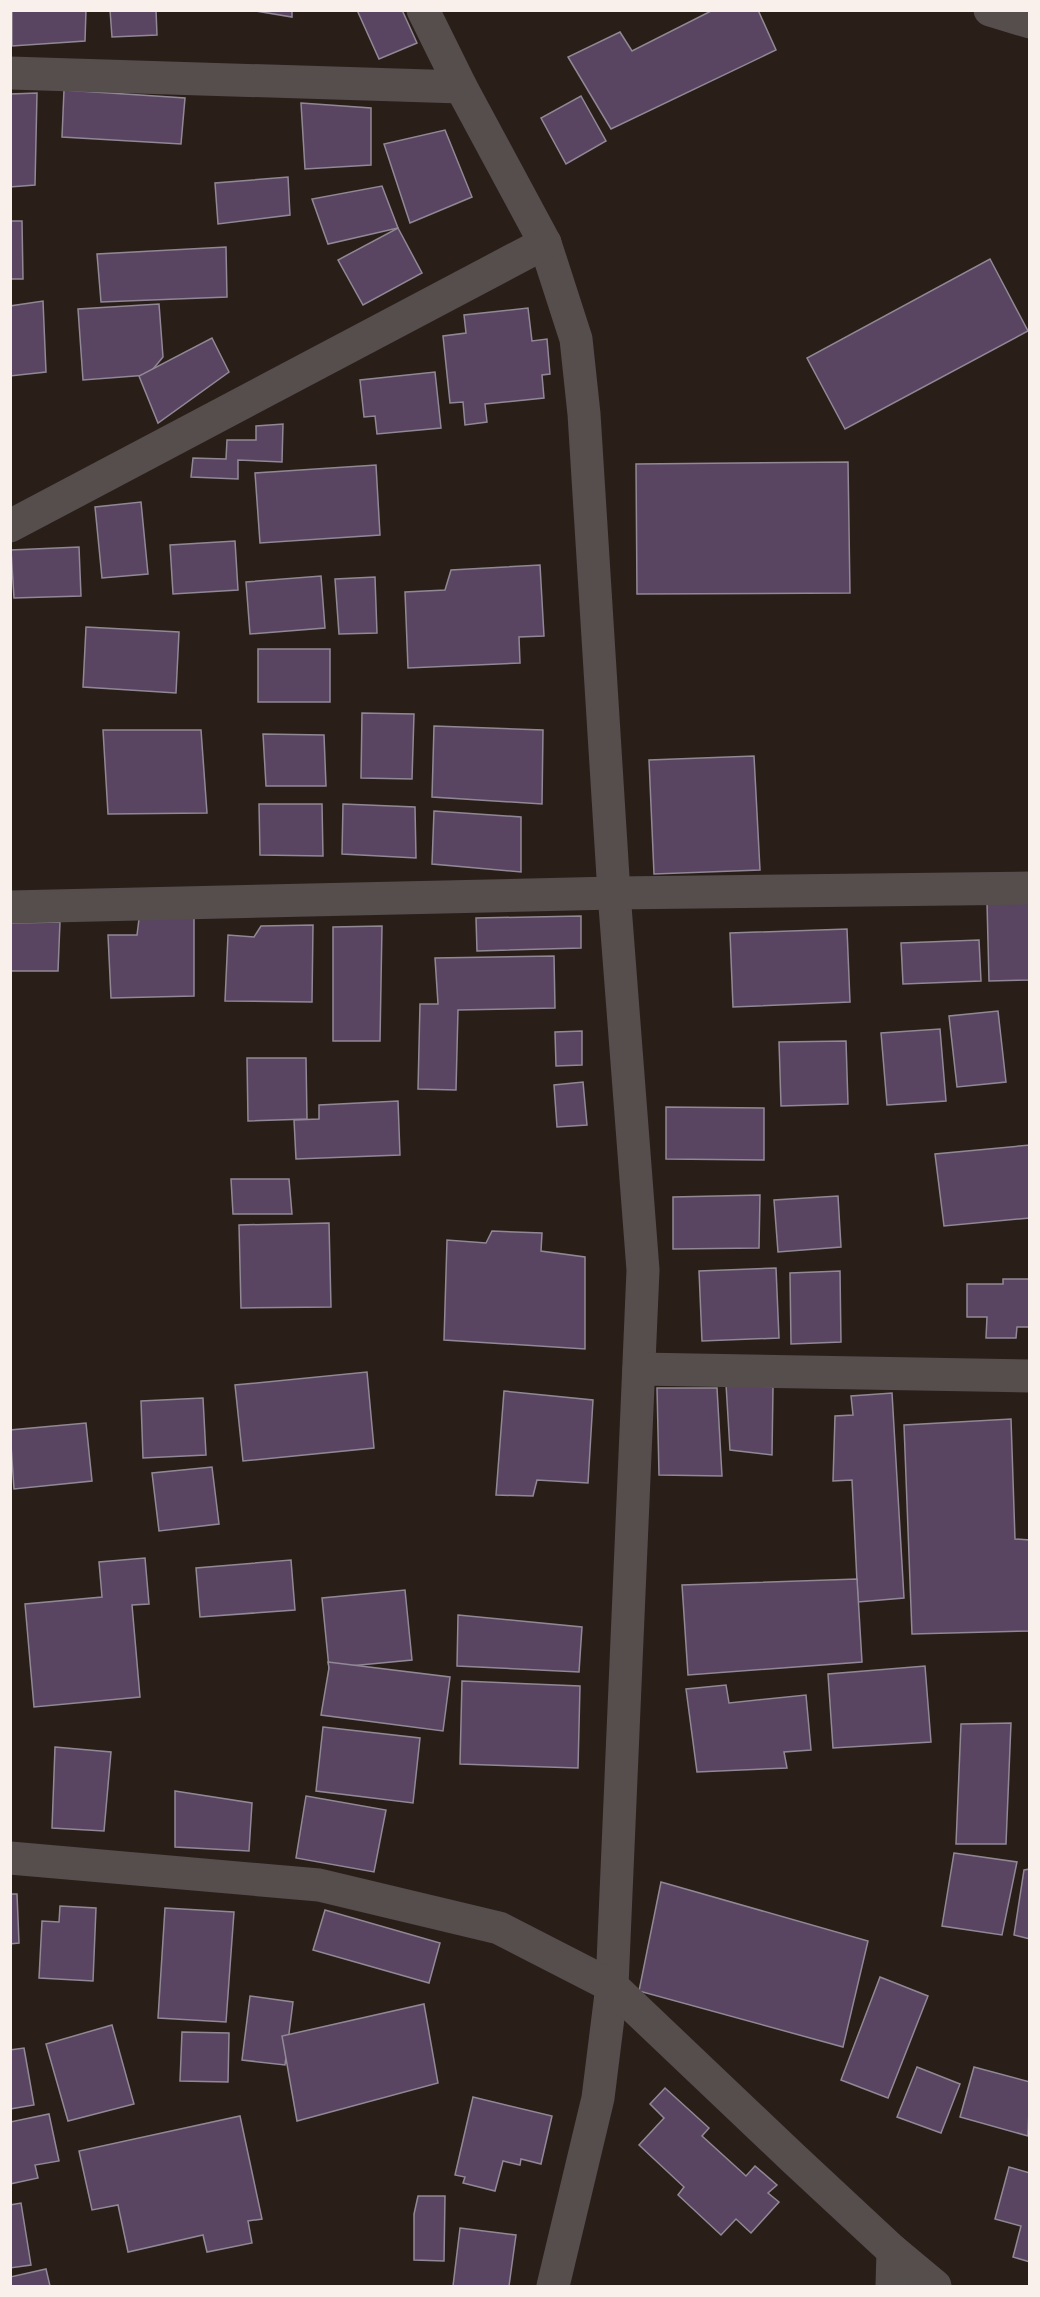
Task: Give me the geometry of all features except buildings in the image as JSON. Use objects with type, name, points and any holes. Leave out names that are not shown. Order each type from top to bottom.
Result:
[{"type":"street","points":[[423,10],[461,87],[545,243],[576,339],[583,403],[614,893],[643,1270],[612,1986],[598,2098],[553,2286]]},
{"type":"street","points":[[990,10],[1029,22]]},
{"type":"street","points":[[10,73],[461,87]]},
{"type":"street","points":[[10,526],[545,243]]},
{"type":"street","points":[[10,908],[614,893],[1029,888]]},
{"type":"street","points":[[639,1369],[1029,1376]]},
{"type":"street","points":[[10,1858],[319,1885],[499,1928],[612,1986],[893,2251],[935,2286]]},
{"type":"street","points":[[892,2286],[893,2251]]}]
